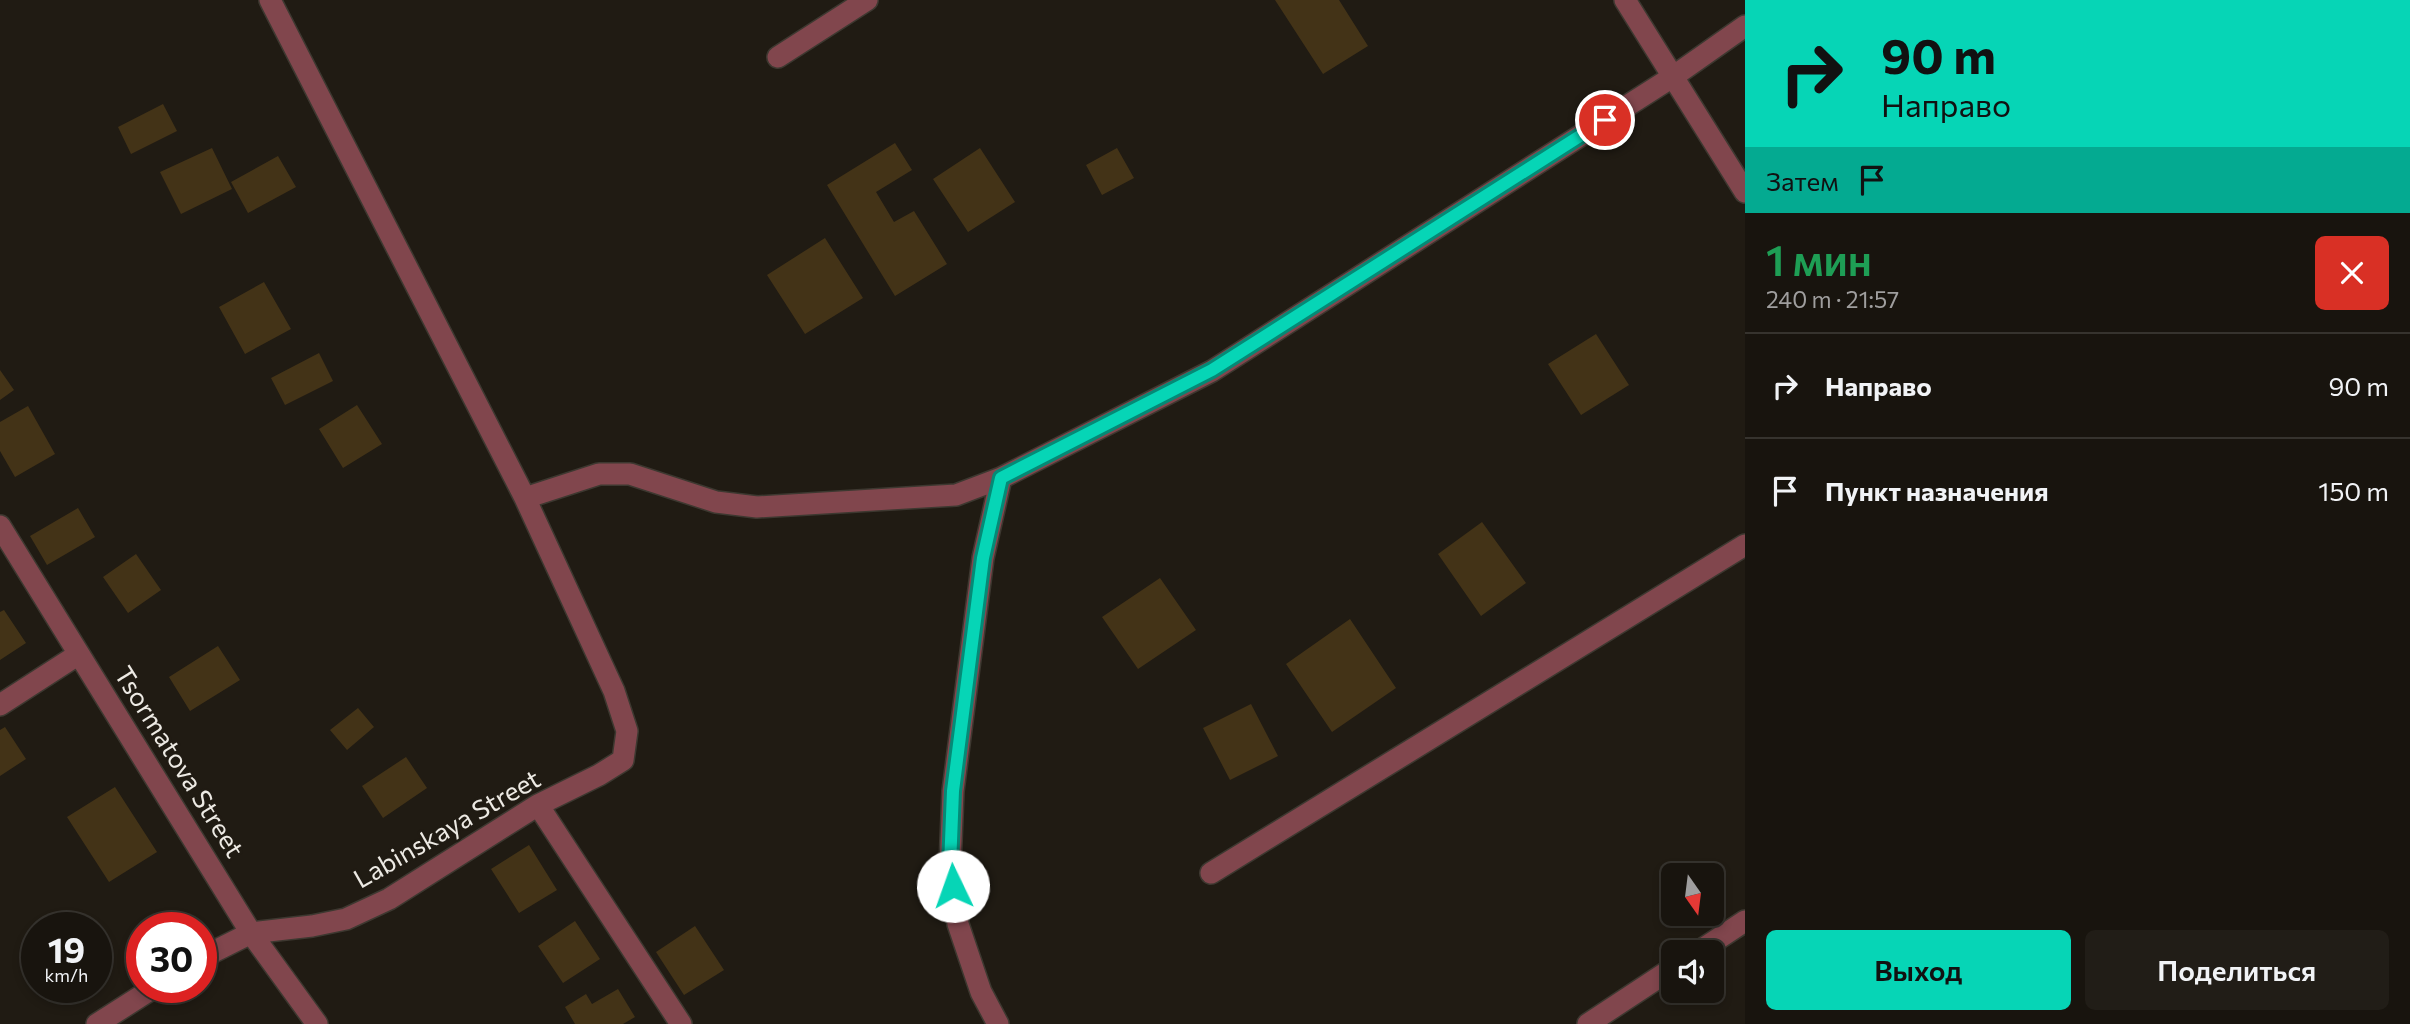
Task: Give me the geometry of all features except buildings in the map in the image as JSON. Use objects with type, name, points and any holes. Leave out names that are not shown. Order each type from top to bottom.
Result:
[{"type":"street","points":[[270,0],[525,498],[599,474],[631,474],[716,502],[757,506],[956,495],[1001,478],[1212,370],[1674,76],[1745,26]]},
{"type":"street","points":[[779,57],[867,0]]},
{"type":"street","points":[[1625,0],[1745,192]]},
{"type":"street","points":[[998,1024],[981,992],[958,924],[950,866],[953,791],[983,558],[1001,478]]},
{"type":"street","name":"Labinskaya Street","points":[[217,950],[251,933],[346,919],[389,899],[538,806],[623,760],[627,731],[614,691],[525,498]]},
{"type":"street","name":"Tsormatova Street","points":[[0,526],[251,933],[317,1024]]},
{"type":"street","points":[[1211,873],[1745,544]]},
{"type":"street","points":[[0,705],[79,654]]},
{"type":"street","points":[[538,806],[681,1024]]},
{"type":"street","points":[[1716,940],[1745,921]]},
{"type":"street","points":[[1588,1024],[1661,976]]},
{"type":"street","points":[[97,1024],[130,1003]]},
{"type":"route","points":[[953,886],[950,866],[953,791],[983,558],[1001,478],[1212,370],[1605,120]]}]
